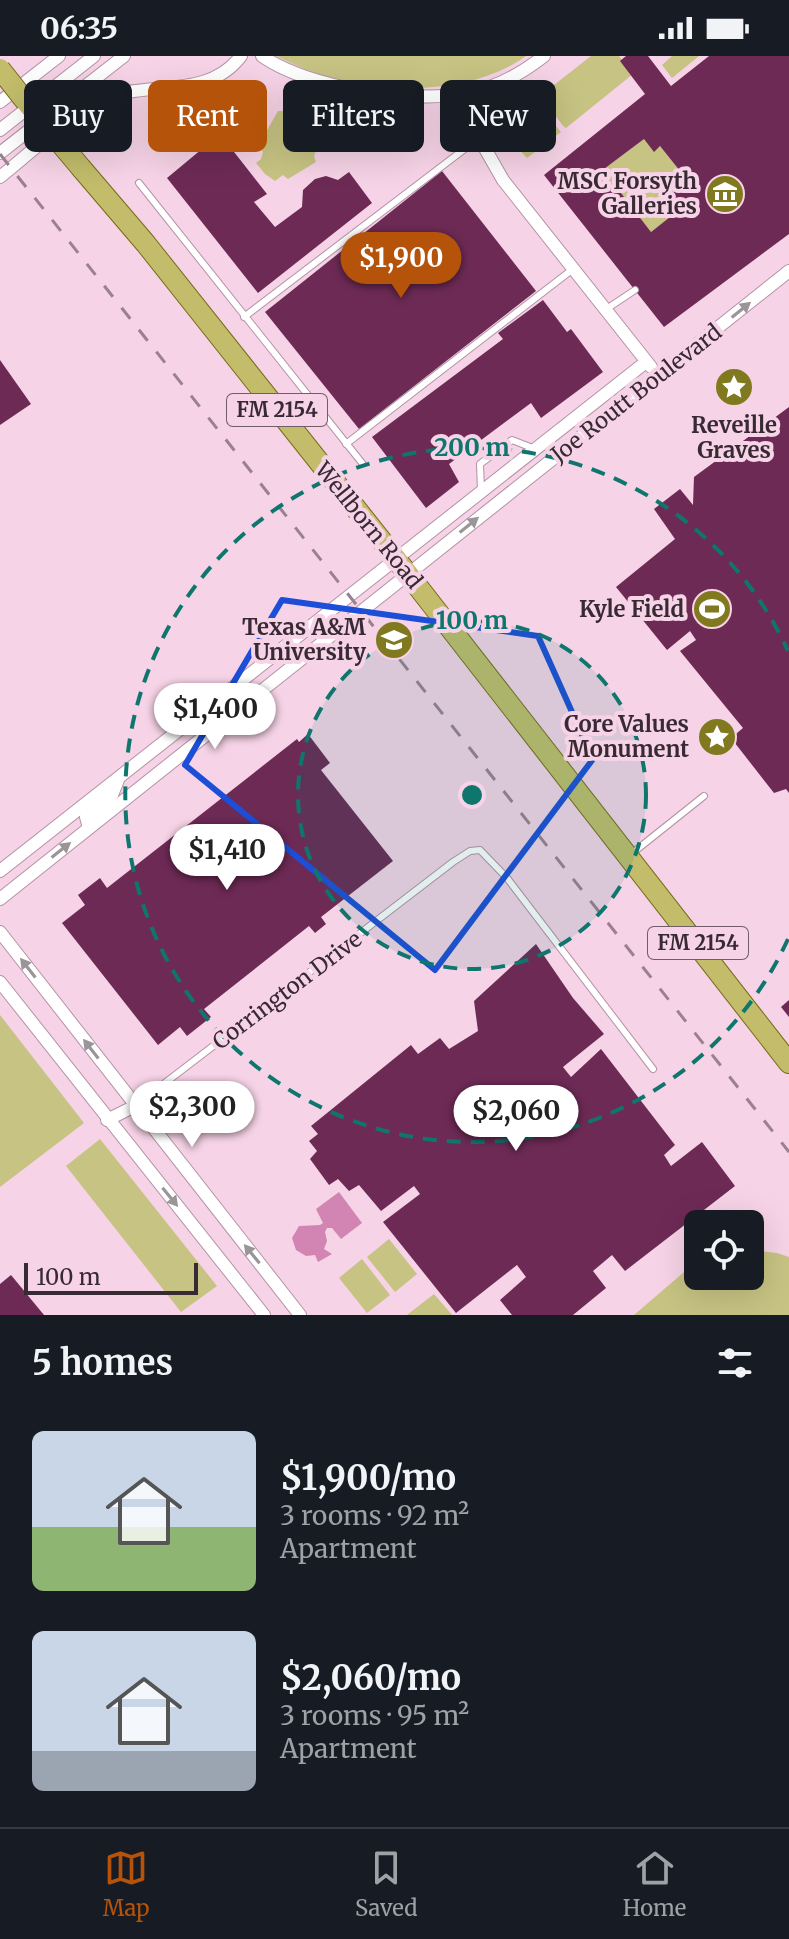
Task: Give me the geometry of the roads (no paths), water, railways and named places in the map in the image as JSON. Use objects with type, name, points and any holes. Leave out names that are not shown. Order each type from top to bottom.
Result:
[{"type":"main road","name":"Wellborn Road","points":[[0,69],[24,98]]},
{"type":"main road","name":"Wellborn Road","points":[[68,152],[146,244],[403,567],[789,1063]]},
{"type":"street","points":[[0,102],[59,56]]},
{"type":"street","points":[[70,80],[94,56]]},
{"type":"street","points":[[88,80],[124,56]]},
{"type":"street","points":[[0,177],[94,105],[127,92],[179,89],[199,84],[222,74],[241,56]]},
{"type":"street","points":[[262,56],[302,75],[350,88],[410,95],[440,94]]},
{"type":"street","points":[[505,80],[544,56]]},
{"type":"street","points":[[0,130],[24,120]]},
{"type":"street","points":[[0,153],[24,128]]},
{"type":"street","points":[[487,152],[503,180],[658,376]]},
{"type":"street","name":"Joe Routt Boulevard","points":[[403,567],[492,507],[789,271]]},
{"type":"street","name":"Joe Routt Boulevard","points":[[403,567],[481,492],[646,362]]},
{"type":"street","points":[[535,449],[548,463]]},
{"type":"street","points":[[481,492],[492,507]]},
{"type":"street","points":[[0,871],[150,753],[403,567]]},
{"type":"street","points":[[0,899],[163,770],[403,567]]},
{"type":"street","points":[[150,753],[163,770]]},
{"type":"street","points":[[89,828],[86,817],[112,795],[119,777]]},
{"type":"street","points":[[0,932],[300,1315]]},
{"type":"street","points":[[0,982],[264,1315]]},
{"type":"street","name":"Corrington Drive","points":[[107,1120],[135,1106]]},
{"type":"lane","points":[[244,317],[461,152]]},
{"type":"lane","points":[[139,183],[362,463]]},
{"type":"lane","points":[[346,444],[573,269]]},
{"type":"lane","points":[[605,310],[635,290]]},
{"type":"lane","points":[[481,492],[480,464],[512,440],[535,449]]},
{"type":"lane","points":[[630,855],[704,796]]},
{"type":"lane","name":"Corrington Drive","points":[[135,1106],[453,862],[470,851],[480,850],[507,878],[653,1069]]},
{"type":"railway","points":[[0,154],[789,1152]]},
{"type":"place","name":"MSC Forsyth Galleries","points":[[725,194]]},
{"type":"place","name":"Reveille Graves","points":[[734,387]]},
{"type":"place","name":"Kyle Field","points":[[712,609]]},
{"type":"place","name":"Texas A&M University","points":[[394,640]]},
{"type":"place","name":"Core Values Monument","points":[[717,737]]}]
